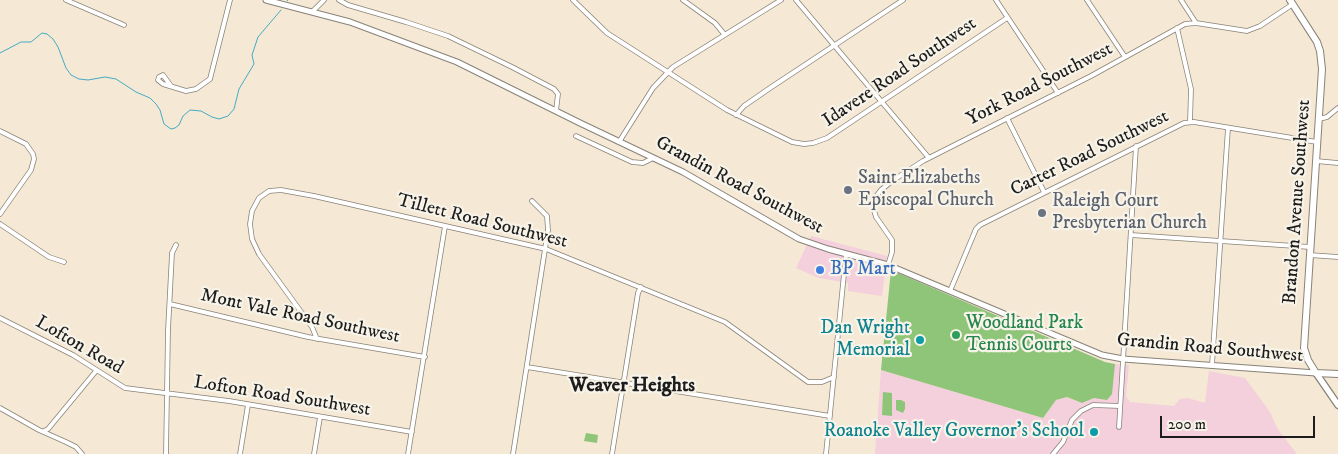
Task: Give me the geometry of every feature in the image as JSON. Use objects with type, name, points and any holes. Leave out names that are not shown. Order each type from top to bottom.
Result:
[{"type":"main road","name":"Brandon Avenue Southwest","points":[[1292,2],[1313,35],[1320,51],[1322,69],[1304,348],[1308,360],[1338,405]]},
{"type":"main road","name":"Grandin Road Southwest","points":[[1316,373],[1338,374]]},
{"type":"street","points":[[66,0],[124,25]]},
{"type":"street","points":[[171,86],[180,90],[191,91],[202,87],[210,79],[230,0]]},
{"type":"street","name":"Grandin Road Southwest","points":[[266,0],[376,31],[450,59],[697,180],[799,239],[888,265],[1102,355],[1123,359],[1316,373]]},
{"type":"street","points":[[312,12],[324,0]]},
{"type":"street","points":[[339,0],[348,5],[448,36],[512,67],[554,89],[558,94],[556,112]]},
{"type":"street","name":"Idavere Road Southwest","points":[[573,0],[607,32],[668,72],[736,115],[797,143],[822,141],[1007,18]]},
{"type":"street","points":[[684,0],[715,23],[724,34]]},
{"type":"street","points":[[619,142],[649,94],[668,72],[684,59],[781,0]]},
{"type":"street","points":[[796,0],[929,158]]},
{"type":"street","points":[[736,115],[744,106],[903,0]]},
{"type":"street","points":[[996,0],[1058,93]]},
{"type":"street","points":[[1087,0],[1125,57]]},
{"type":"street","points":[[1181,0],[1196,23]]},
{"type":"street","name":"York Road Southwest","points":[[888,265],[892,252],[892,240],[874,213],[875,198],[892,181],[929,158],[1058,93],[1185,24],[1196,23],[1247,31],[1260,26],[1292,2]]},
{"type":"street","points":[[1177,28],[1191,89],[1190,122]]},
{"type":"street","points":[[1319,119],[1328,117],[1338,108]]},
{"type":"street","points":[[1007,118],[1044,192]]},
{"type":"street","name":"Carter Road Southwest","points":[[950,291],[978,227],[1184,123],[1190,122],[1317,142]]},
{"type":"street","points":[[1212,365],[1228,128]]},
{"type":"street","points":[[0,131],[26,144],[34,159],[31,170],[0,214]]},
{"type":"street","points":[[576,136],[632,162],[643,163],[653,158]]},
{"type":"street","points":[[1120,428],[1136,146]]},
{"type":"street","points":[[1316,161],[1338,163]]},
{"type":"street","name":"Tillett Road Southwest","points":[[317,339],[312,327],[255,247],[251,233],[250,217],[254,206],[269,191],[281,190],[546,249],[725,322],[808,382],[822,382],[834,377]]},
{"type":"street","points":[[513,454],[546,249],[548,220],[546,214],[532,201]]},
{"type":"street","points":[[0,224],[49,256],[64,262]]},
{"type":"street","points":[[408,454],[445,226]]},
{"type":"street","points":[[1131,235],[1310,247]]},
{"type":"street","points":[[166,454],[172,253],[176,245]]},
{"type":"street","points":[[826,454],[846,254]]},
{"type":"street","points":[[1309,256],[1338,257]]},
{"type":"street","points":[[612,454],[638,293],[641,287]]},
{"type":"street","name":"Mont Vale Road Southwest","points":[[170,304],[317,339],[425,357]]},
{"type":"street","name":"Lofton Road","points":[[0,318],[73,355],[125,388],[146,391]]},
{"type":"street","points":[[527,367],[830,416]]},
{"type":"street","points":[[44,431],[96,371]]},
{"type":"street","name":"Lofton Road Southwest","points":[[146,391],[248,405],[412,432]]},
{"type":"street","points":[[240,454],[248,405]]},
{"type":"street","points":[[1053,454],[1063,442],[1072,420],[1081,410],[1093,405],[1120,406]]},
{"type":"street","points":[[0,408],[76,447],[82,454]]},
{"type":"street","points":[[314,454],[320,417]]},
{"type":"shaded area","points":[[811,236],[887,256],[882,296],[848,291],[848,283],[819,278],[796,268]]},
{"type":"shaded area","points":[[1115,364],[1129,365],[1126,396],[1130,402],[1174,406],[1180,399],[1188,398],[1205,403],[1209,371],[1245,378],[1270,412],[1277,428],[1297,454],[875,454],[881,370],[1043,418],[1056,400],[1067,397],[1082,403],[1094,398],[1113,382]]},
{"type":"green space","points":[[891,270],[1105,362],[1115,364],[1112,394],[1107,400],[1094,398],[1082,403],[1067,397],[1056,400],[1043,418],[881,370]]},
{"type":"green space","points":[[883,392],[892,393],[892,416],[882,415]]},
{"type":"green space","points":[[896,400],[905,402],[903,413],[896,410]]},
{"type":"green space","points":[[586,433],[598,435],[597,443],[584,441]]},
{"type":"waterway","points":[[0,53],[21,42],[31,42],[42,33],[47,34],[58,47],[66,68],[71,75],[79,79],[88,80],[105,77],[116,79],[136,92],[150,98],[160,110],[164,124],[171,129],[179,125],[183,116],[190,110],[201,111],[219,119],[228,116],[234,109],[239,89],[254,64],[252,55],[258,37],[281,10]]},
{"type":"place","name":"Saint Elizabeths Episcopal Church","points":[[848,190]]},
{"type":"place","name":"Raleigh Court Presbyterian Church","points":[[1042,213]]},
{"type":"place","name":"BP Mart","points":[[820,270]]},
{"type":"place","name":"Woodland Park Tennis Courts","points":[[956,335]]},
{"type":"place","name":"Dan Wright Memorial","points":[[920,340]]},
{"type":"place","name":"Roanoke Valley Governor's School","points":[[1094,432]]},
{"type":"district","name":"Weaver Heights","points":[[632,387]]}]
